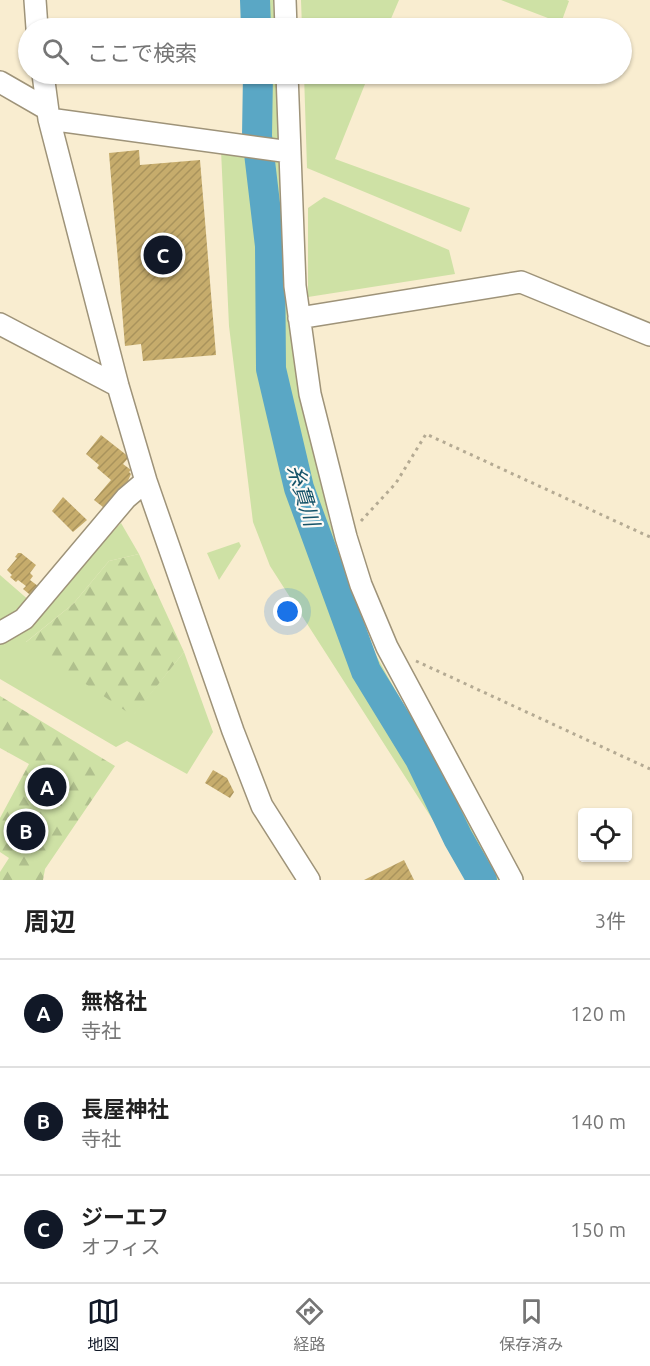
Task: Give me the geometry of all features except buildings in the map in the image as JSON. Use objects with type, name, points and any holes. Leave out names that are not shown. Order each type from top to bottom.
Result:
[{"type":"street","points":[[35,0],[36,18]]},
{"type":"street","points":[[285,0],[286,18]]},
{"type":"street","points":[[0,82],[48,114],[281,151]]},
{"type":"street","points":[[45,84],[48,114],[118,386],[146,481],[229,720],[262,806],[309,880]]},
{"type":"street","points":[[286,84],[281,151],[299,318],[310,394],[346,537],[365,595],[387,647],[512,880]]},
{"type":"street","points":[[299,318],[521,282],[650,335]]},
{"type":"street","points":[[0,324],[118,386]]},
{"type":"street","points":[[0,633],[24,619],[126,498],[146,481]]},
{"type":"path","points":[[346,537],[396,483],[426,434],[650,537]]},
{"type":"path","points":[[413,660],[650,769]]},
{"type":"green space","points":[[247,0],[273,0],[274,18],[248,18]]},
{"type":"green space","points":[[301,0],[399,0],[391,18],[302,18]]},
{"type":"green space","points":[[501,0],[569,1],[563,18],[548,18]]},
{"type":"green space","points":[[249,84],[278,84],[307,403],[329,520],[371,646],[500,880],[468,880],[445,839],[270,566],[253,522],[229,326],[221,150],[252,156]]},
{"type":"green space","points":[[304,84],[365,84],[335,159],[470,208],[461,232],[307,168]]},
{"type":"green space","points":[[324,197],[449,250],[455,274],[308,297],[308,208]]},
{"type":"green space","points":[[121,523],[139,554],[109,561],[73,604],[26,642],[133,715],[184,652],[213,732],[187,774],[127,741],[116,747],[0,679],[0,644],[25,626]]},
{"type":"green space","points":[[239,542],[241,546],[219,580],[207,553]]},
{"type":"green space","points":[[139,554],[184,652],[133,716],[25,643],[73,604],[109,561]]},
{"type":"green space","points":[[0,575],[31,602],[0,628]]},
{"type":"green space","points":[[0,696],[115,766],[45,869],[43,880],[0,880],[0,872],[9,858],[0,852],[0,818],[29,764],[0,748]]},
{"type":"waterway","name":"糸貫川","points":[[255,0],[256,18]]},
{"type":"waterway","name":"糸貫川","points":[[258,84],[257,136],[270,246],[271,369],[299,488],[366,671],[420,759],[458,838],[482,880]]},
{"type":"place","name":"ジーエフ","points":[[163,255]]},
{"type":"place","name":"無格社","points":[[47,787]]},
{"type":"place","name":"長屋神社","points":[[26,831]]}]
